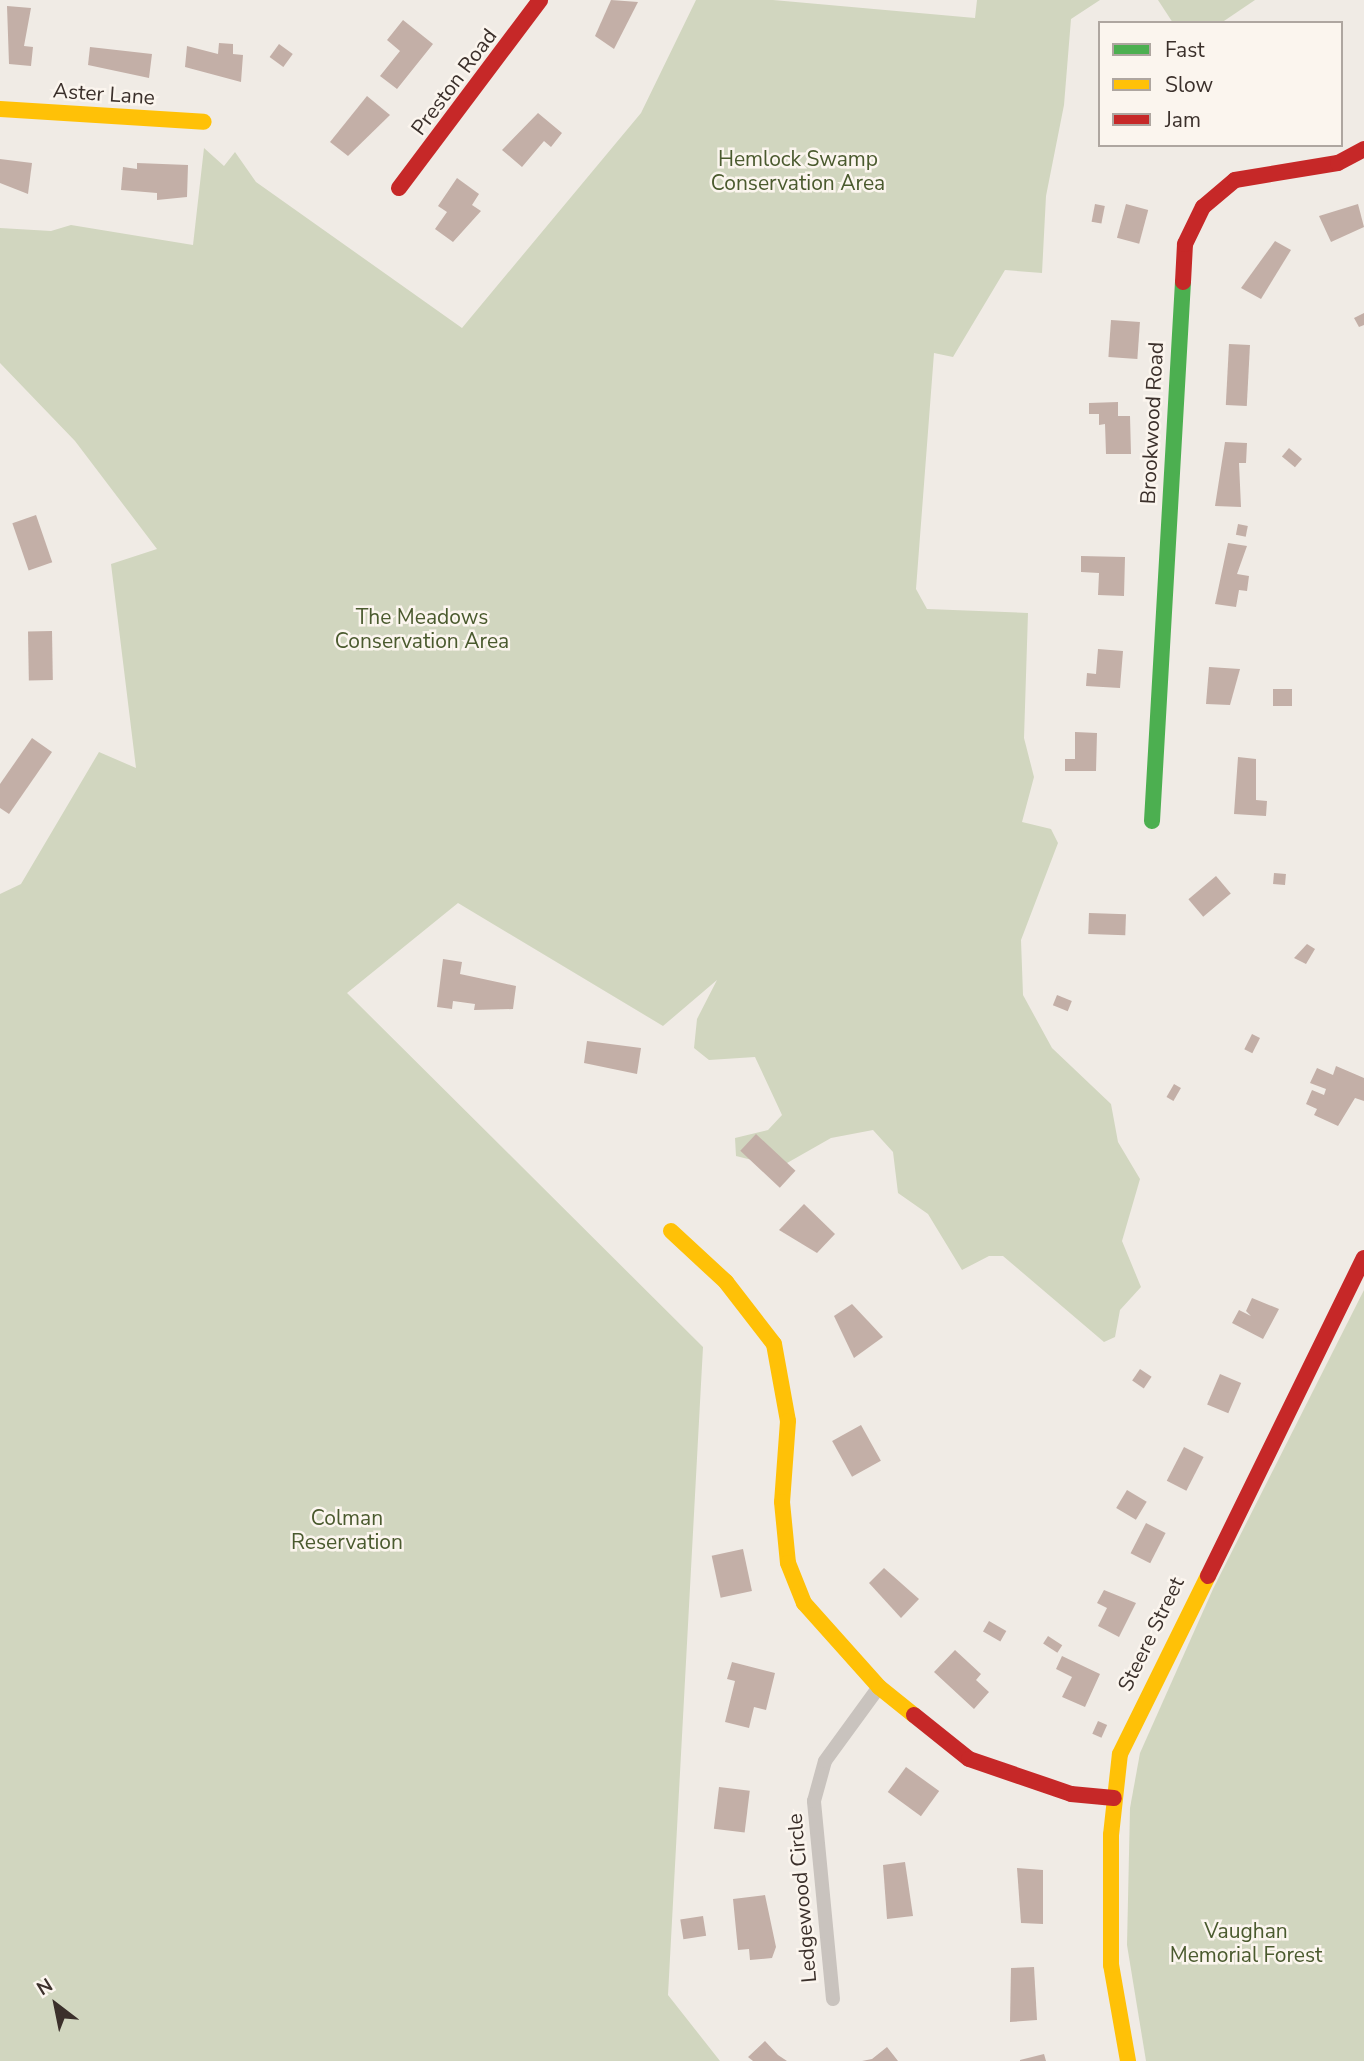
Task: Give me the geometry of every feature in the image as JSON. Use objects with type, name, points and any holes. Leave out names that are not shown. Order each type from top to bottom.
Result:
[{"type":"street","name":"Preston Road","points":[[399,188],[540,0]]},
{"type":"street","name":"Aster Lane","points":[[0,109],[204,122]]},
{"type":"street","name":"Brookwood Road","points":[[1152,821],[1185,244],[1203,207],[1235,180],[1338,163],[1364,149]]},
{"type":"street","points":[[671,1231],[726,1282],[775,1344],[788,1421],[782,1503],[789,1563],[804,1603],[879,1687],[969,1759],[1071,1794],[1114,1798]]},
{"type":"street","name":"Steere Street","points":[[1128,2061],[1111,1965],[1114,1798],[1120,1754],[1138,1708],[1364,1258]]},
{"type":"street","name":"Ledgewood Circle","points":[[833,1999],[814,1801],[825,1761],[879,1687]]},
{"type":"green space","points":[[696,0],[773,0],[975,18],[977,0],[1100,0],[1071,19],[1064,105],[1046,196],[1042,273],[1005,270],[953,357],[934,353],[916,589],[927,609],[1028,613],[1024,738],[1034,777],[1022,822],[1051,829],[1058,843],[1021,940],[1023,995],[1052,1048],[1111,1104],[1118,1142],[1140,1179],[1122,1241],[1141,1287],[1120,1310],[1115,1337],[1104,1342],[1003,1256],[989,1256],[962,1270],[928,1214],[898,1193],[893,1152],[873,1130],[831,1138],[780,1167],[736,1156],[735,1138],[768,1130],[782,1115],[755,1057],[709,1060],[694,1048],[697,1019],[717,980],[663,1026],[458,903],[347,993],[703,1347],[668,1995],[720,2061],[0,2061],[0,894],[21,884],[99,752],[136,768],[111,564],[157,549],[75,441],[0,363],[0,228],[51,231],[71,225],[193,245],[204,148],[224,166],[235,152],[256,182],[462,328],[641,113]]},
{"type":"green space","points":[[1158,0],[1255,0],[1224,21],[1172,21]]},
{"type":"green space","name":"Vaughan Memorial Forest","points":[[1364,1290],[1364,2061],[1146,2061],[1127,1945],[1130,1808],[1140,1753],[1213,1589]]},
{"type":"building","points":[[611,0],[638,2],[614,49],[595,36]]},
{"type":"building","points":[[7,6],[31,8],[24,46],[33,47],[31,66],[9,64]]},
{"type":"building","points":[[403,20],[433,44],[397,89],[380,76],[400,51],[387,40]]},
{"type":"building","points":[[219,43],[233,44],[233,54],[243,55],[241,82],[185,67],[187,46],[218,54]]},
{"type":"building","points":[[279,44],[293,54],[283,67],[270,57]]},
{"type":"building","points":[[90,47],[152,54],[149,78],[88,65]]},
{"type":"building","points":[[367,96],[390,115],[348,156],[330,142]]},
{"type":"building","points":[[538,113],[562,133],[551,147],[544,141],[522,167],[502,150]]},
{"type":"building","points":[[0,159],[32,163],[28,194],[0,183]]},
{"type":"building","points":[[137,163],[188,165],[187,197],[157,200],[157,193],[121,190],[123,167],[137,169]]},
{"type":"building","points":[[457,178],[479,194],[472,205],[481,211],[453,242],[435,229],[447,212],[438,206]]},
{"type":"building","points":[[1095,204],[1105,206],[1101,224],[1092,222]]},
{"type":"building","points":[[1126,204],[1148,210],[1139,244],[1117,238]]},
{"type":"building","points":[[1358,204],[1364,227],[1331,242],[1319,216]]},
{"type":"building","points":[[1275,241],[1291,250],[1261,299],[1241,288]]},
{"type":"building","points":[[1364,313],[1364,325],[1359,327],[1354,318]]},
{"type":"building","points":[[1111,320],[1140,322],[1137,359],[1108,357]]},
{"type":"building","points":[[1229,344],[1250,345],[1247,406],[1226,405]]},
{"type":"building","points":[[1118,402],[1118,416],[1130,416],[1131,454],[1106,454],[1105,424],[1099,425],[1099,414],[1089,414],[1089,403]]},
{"type":"building","points":[[1225,442],[1247,443],[1246,463],[1239,463],[1241,507],[1215,506]]},
{"type":"building","points":[[1289,448],[1302,459],[1295,467],[1282,456]]},
{"type":"building","points":[[36,515],[52,562],[29,570],[12,523]]},
{"type":"building","points":[[1238,524],[1248,526],[1246,537],[1236,535]]},
{"type":"building","points":[[1228,543],[1247,546],[1237,574],[1249,576],[1247,591],[1239,590],[1236,607],[1215,604]]},
{"type":"building","points":[[1081,556],[1125,557],[1124,596],[1098,595],[1099,573],[1081,572]]},
{"type":"building","points":[[28,631],[52,631],[53,680],[29,680]]},
{"type":"building","points":[[1098,649],[1123,651],[1120,688],[1086,686],[1087,673],[1096,674]]},
{"type":"building","points":[[1209,667],[1240,669],[1230,705],[1206,704]]},
{"type":"building","points":[[1273,689],[1292,689],[1292,706],[1273,706]]},
{"type":"building","points":[[1075,732],[1097,733],[1096,771],[1065,771],[1065,759],[1075,759]]},
{"type":"building","points":[[32,738],[52,752],[9,814],[0,808],[0,784]]},
{"type":"building","points":[[1238,757],[1256,759],[1256,800],[1267,801],[1266,816],[1234,814]]},
{"type":"building","points":[[1274,873],[1286,874],[1285,885],[1273,884]]},
{"type":"building","points":[[1216,876],[1231,894],[1203,917],[1188,899]]},
{"type":"building","points":[[1089,913],[1126,914],[1125,935],[1088,934]]},
{"type":"building","points":[[1307,944],[1315,949],[1306,964],[1294,958]]},
{"type":"building","points":[[443,959],[462,962],[460,974],[516,986],[513,1009],[474,1010],[475,1004],[453,1001],[452,1009],[437,1007]]},
{"type":"building","points":[[1057,995],[1072,1001],[1068,1011],[1053,1005]]},
{"type":"building","points":[[1252,1034],[1260,1038],[1252,1053],[1244,1049]]},
{"type":"building","points":[[587,1041],[641,1048],[637,1074],[584,1063]]},
{"type":"building","points":[[1336,1066],[1364,1078],[1364,1101],[1355,1098],[1338,1126],[1314,1115],[1317,1109],[1306,1104],[1312,1090],[1324,1095],[1326,1089],[1310,1083],[1317,1068],[1333,1075]]},
{"type":"building","points":[[1174,1084],[1181,1088],[1173,1101],[1166,1097]]},
{"type":"building","points":[[756,1134],[795,1171],[780,1188],[740,1151]]},
{"type":"building","points":[[804,1204],[835,1234],[817,1253],[779,1230]]},
{"type":"building","points":[[1252,1298],[1279,1309],[1263,1339],[1232,1323],[1239,1310],[1251,1316],[1246,1311]]},
{"type":"building","points":[[852,1304],[883,1337],[854,1358],[834,1316]]},
{"type":"building","points":[[1140,1369],[1152,1377],[1144,1388],[1132,1381]]},
{"type":"building","points":[[1220,1374],[1241,1383],[1228,1413],[1207,1404]]},
{"type":"building","points":[[861,1425],[881,1461],[852,1477],[832,1441]]},
{"type":"building","points":[[1184,1447],[1204,1457],[1186,1491],[1167,1481]]},
{"type":"building","points":[[1127,1490],[1147,1502],[1136,1520],[1116,1508]]},
{"type":"building","points":[[1146,1523],[1166,1533],[1150,1563],[1131,1553]]},
{"type":"building","points":[[743,1549],[752,1591],[721,1598],[712,1556]]},
{"type":"building","points":[[884,1568],[919,1599],[901,1618],[869,1583]]},
{"type":"building","points":[[1104,1590],[1136,1603],[1119,1637],[1098,1626],[1107,1608],[1097,1603]]},
{"type":"building","points":[[989,1621],[1006,1631],[1000,1641],[983,1631]]},
{"type":"building","points":[[1048,1636],[1062,1645],[1057,1653],[1043,1644]]},
{"type":"building","points":[[955,1650],[981,1674],[976,1680],[989,1692],[974,1709],[934,1672]]},
{"type":"building","points":[[1062,1656],[1100,1674],[1085,1707],[1062,1697],[1072,1677],[1056,1669]]},
{"type":"building","points":[[732,1662],[775,1673],[766,1710],[754,1707],[749,1728],[725,1722],[735,1681],[727,1679]]},
{"type":"building","points":[[1098,1721],[1107,1725],[1101,1738],[1092,1734]]},
{"type":"building","points":[[906,1767],[939,1791],[921,1816],[888,1792]]},
{"type":"building","points":[[719,1787],[750,1791],[745,1832],[714,1829]]},
{"type":"building","points":[[905,1862],[913,1916],[887,1919],[883,1865]]},
{"type":"building","points":[[1017,1868],[1043,1870],[1043,1924],[1021,1923]]},
{"type":"building","points":[[765,1895],[776,1947],[772,1958],[750,1960],[749,1949],[738,1950],[733,1899]]},
{"type":"building","points":[[703,1916],[706,1936],[683,1939],[680,1920]]},
{"type":"building","points":[[1034,1967],[1037,2020],[1010,2022],[1011,1968]]},
{"type":"building","points":[[765,2041],[787,2061],[753,2061],[748,2057]]},
{"type":"building","points":[[887,2047],[898,2061],[862,2061],[872,2059]]},
{"type":"building","points":[[1044,2054],[1046,2061],[1020,2061],[1020,2060]]},
{"type":"traffic: fast","points":[[1152,821],[1183,282]]},
{"type":"traffic: slow","points":[[0,109],[204,122]]},
{"type":"traffic: slow","points":[[671,1231],[726,1282],[774,1344],[788,1421],[782,1502],[788,1563],[804,1603],[879,1687],[914,1715]]},
{"type":"traffic: slow","points":[[1128,2061],[1111,1965],[1111,1835],[1120,1754],[1208,1576]]},
{"type":"traffic: jam","points":[[399,188],[540,0]]},
{"type":"traffic: jam","points":[[1183,282],[1185,244],[1203,207],[1235,180],[1338,163],[1364,149]]},
{"type":"traffic: jam","points":[[1208,1576],[1364,1258]]},
{"type":"traffic: jam","points":[[914,1715],[969,1759],[1071,1794],[1114,1798]]},
{"type":"park label","name":"Hemlock Swamp Conservation Area","points":[[798,171]]},
{"type":"park label","name":"The Meadows Conservation Area","points":[[422,629]]},
{"type":"park label","name":"Colman Reservation","points":[[347,1530]]}]
